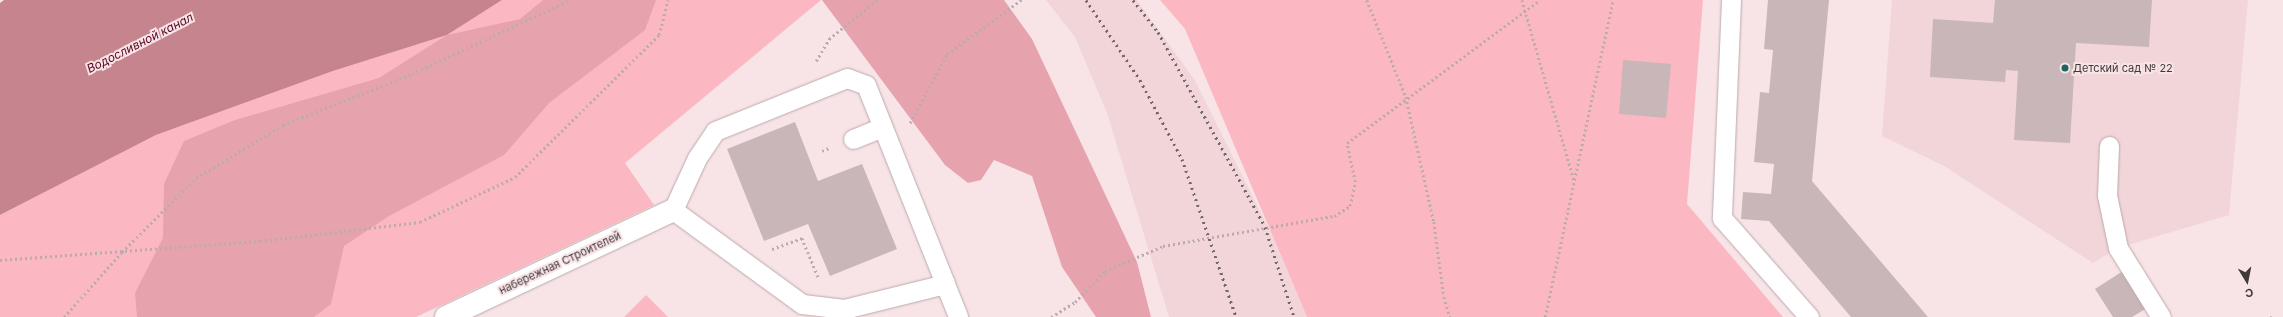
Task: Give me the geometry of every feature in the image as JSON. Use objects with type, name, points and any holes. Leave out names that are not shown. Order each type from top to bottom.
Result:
[{"type":"street","name":"набережная Строителей","points":[[446,317],[673,210]]},
{"type":"lane","points":[[1731,0],[1722,218],[1809,317]]},
{"type":"lane","points":[[945,284],[844,309],[802,304],[673,210],[697,158],[715,131],[847,78],[866,85],[882,127],[893,153],[945,284],[958,317]]},
{"type":"lane","points":[[853,139],[882,127]]},
{"type":"lane","points":[[2110,146],[2107,195],[2118,248],[2161,317]]},
{"type":"path","points":[[64,317],[122,252],[196,178],[283,125],[412,74],[570,0]]},
{"type":"path","points":[[0,260],[260,241],[420,222],[514,177],[659,35],[668,0]]},
{"type":"path","points":[[795,98],[828,40],[877,0]]},
{"type":"path","points":[[893,153],[947,54],[1021,0]]},
{"type":"path","points":[[1367,0],[1406,98],[1434,222],[1444,297],[1450,317]]},
{"type":"path","points":[[1522,0],[1524,12],[1574,181]]},
{"type":"path","points":[[1052,317],[1075,302],[1105,270],[1163,246],[1334,216],[1350,206],[1355,182],[1348,143],[1406,98],[1540,0]]},
{"type":"path","points":[[1545,317],[1613,0]]},
{"type":"path","points":[[743,261],[802,238],[830,307]]},
{"type":"shaded area","points":[[502,0],[821,0],[625,163],[654,205],[416,317],[0,317],[0,215],[156,135],[333,71],[447,35]]},
{"type":"shaded area","points":[[543,0],[656,0],[645,30],[549,103],[504,155],[389,216],[344,246],[331,304],[314,317],[137,317],[135,293],[163,238],[164,184],[184,141],[235,120],[379,78],[447,35],[520,19]]},
{"type":"shaded area","points":[[822,0],[1004,0],[1032,39],[1137,262],[1151,317],[1096,317],[1062,267],[1032,176],[994,160],[981,180],[968,183],[945,165]]},
{"type":"shaded area","points":[[1046,0],[1137,0],[1194,79],[1270,231],[1307,317],[1169,317],[1107,113],[1075,37]]},
{"type":"shaded area","points":[[1160,0],[1703,0],[1687,204],[1783,317],[1307,317],[1185,29]]},
{"type":"shaded area","name":"Детский сад № 22","points":[[1892,0],[2248,0],[2229,215],[2118,248],[2093,263],[1944,166],[1882,136]]},
{"type":"shaded area","points":[[646,295],[668,317],[624,317]]},
{"type":"water","name":"Водосливной канал","points":[[4,0],[502,0],[447,35],[333,71],[156,135],[0,215],[0,3]]},
{"type":"building","points":[[1768,0],[1829,0],[1812,181],[1928,317],[1851,317],[1769,221],[1741,219],[1743,192],[1771,194],[1774,164],[1754,162],[1760,92],[1769,93],[1773,50],[1764,49]]},
{"type":"building","points":[[1995,0],[2152,0],[2149,47],[2076,43],[2070,143],[2014,140],[2018,71],[2006,70],[2005,82],[1930,77],[1933,19],[1993,23]]},
{"type":"building","points":[[1623,60],[1671,64],[1666,118],[1619,114]]},
{"type":"building","points":[[795,122],[818,181],[862,164],[897,249],[830,276],[808,224],[764,241],[727,149]]},
{"type":"building","points":[[2123,271],[2147,308],[2132,317],[2113,317],[2095,289]]},
{"type":"railway","points":[[1086,0],[1140,80],[1182,159],[1236,317]]},
{"type":"railway","points":[[1133,0],[1158,32],[1265,227],[1294,317]]},
{"type":"place","name":"Детский сад № 22","points":[[2065,68]]}]
